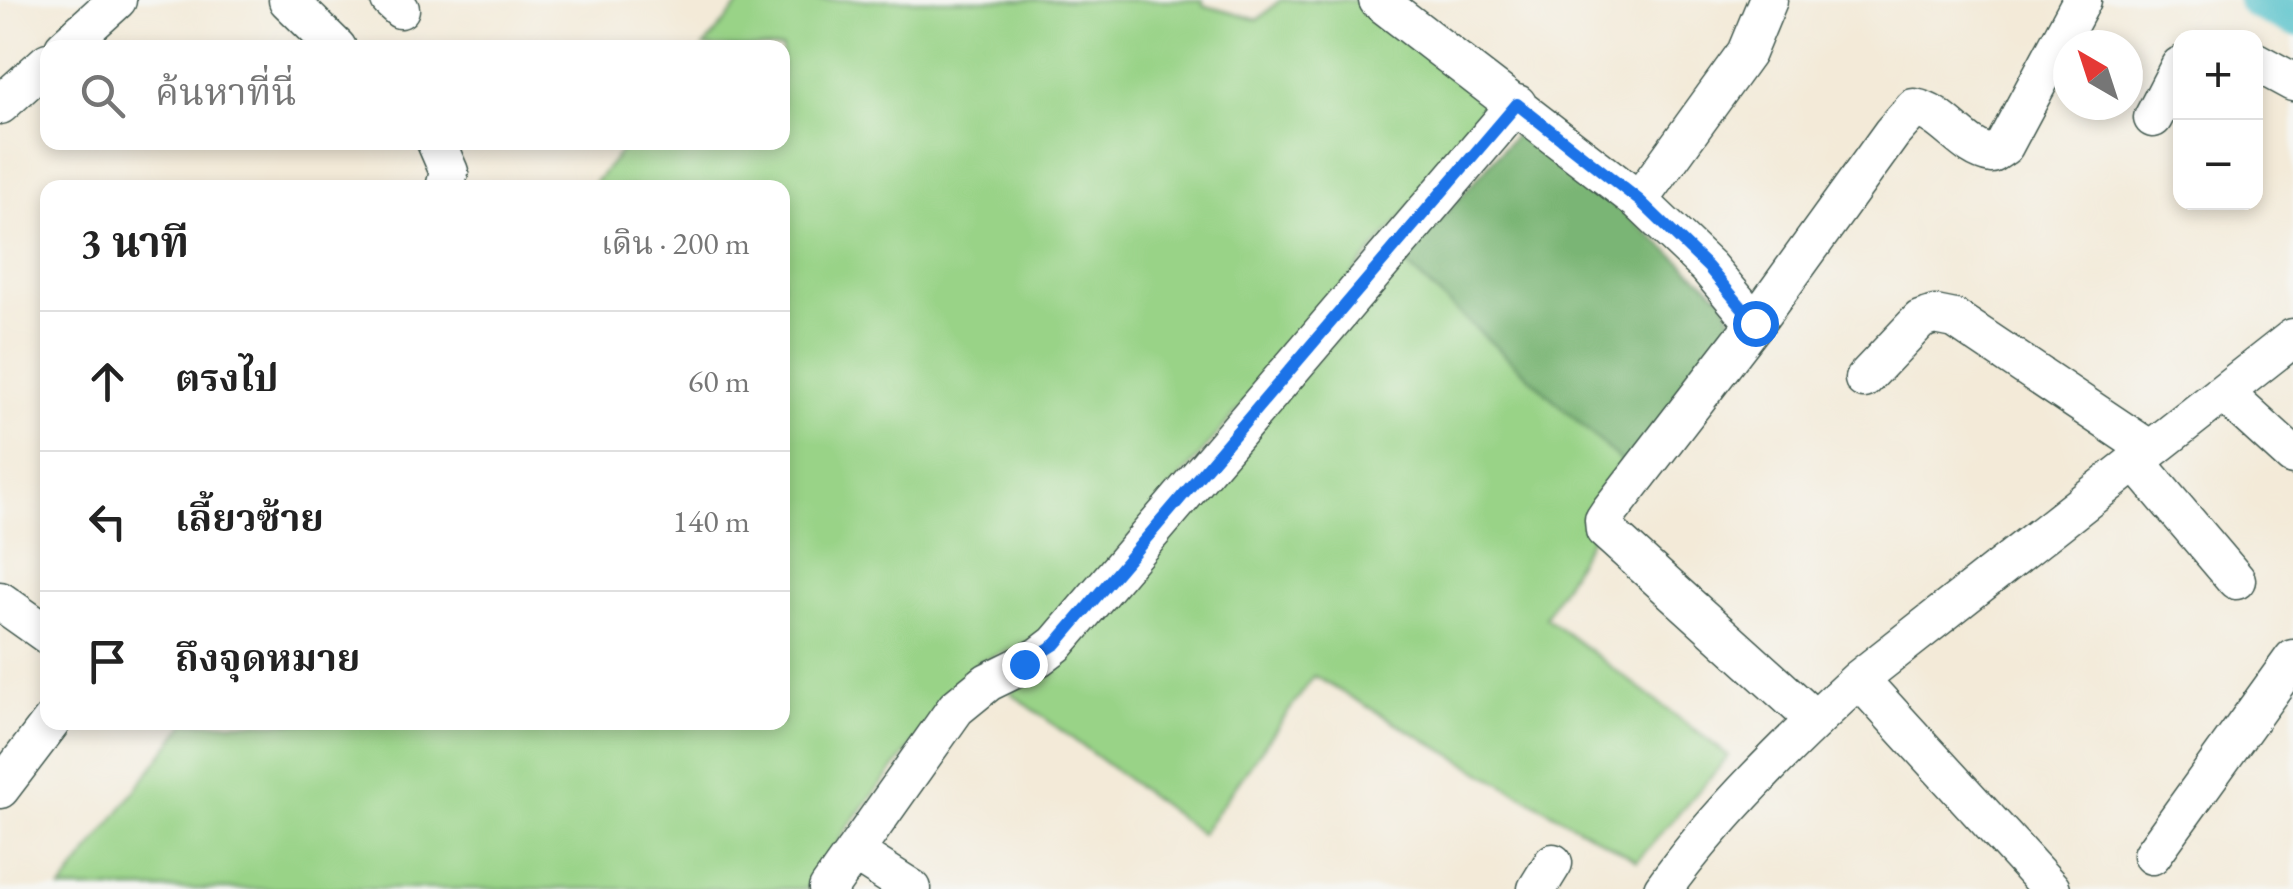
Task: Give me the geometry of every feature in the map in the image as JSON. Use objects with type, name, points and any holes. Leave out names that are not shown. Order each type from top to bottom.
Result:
[{"type":"street","points":[[73,40],[117,0]]},
{"type":"street","points":[[288,0],[329,40]]},
{"type":"street","points":[[1378,0],[1640,201],[1708,267],[1755,323]]},
{"type":"street","points":[[1640,201],[1746,53],[1768,0]]},
{"type":"street","points":[[1814,720],[1605,530],[1604,520],[1914,108],[1926,110],[1981,152],[1992,154],[2004,146],[2082,0]]},
{"type":"street","points":[[2263,66],[2293,82]]},
{"type":"street","points":[[0,105],[40,69]]},
{"type":"street","points":[[2153,118],[2173,79]]},
{"type":"street","points":[[828,889],[956,708],[988,682],[1056,644],[1517,104]]},
{"type":"street","points":[[439,150],[449,172],[447,180]]},
{"type":"street","points":[[1864,379],[1920,320],[1935,315],[1955,319],[2142,455],[2236,580]]},
{"type":"street","points":[[1663,889],[1712,829],[1858,679],[2293,338]]},
{"type":"street","points":[[2224,393],[2293,456]]},
{"type":"street","points":[[0,601],[40,629]]},
{"type":"street","points":[[2152,855],[2293,659]]},
{"type":"street","points":[[1858,679],[2050,889]]},
{"type":"street","points":[[0,789],[45,730]]},
{"type":"street","points":[[854,852],[912,889]]},
{"type":"green space","points":[[743,0],[1203,0],[1203,5],[1258,20],[1280,0],[1369,0],[1496,106],[1044,639],[979,661],[851,823],[807,889],[61,889],[181,730],[790,730],[790,180],[597,180],[622,150],[790,150],[790,40],[710,40]]},
{"type":"green space","points":[[1524,125],[1724,299],[1736,330],[1631,470],[1403,262]]},
{"type":"green space","points":[[1403,262],[1631,470],[1545,617],[1729,756],[1637,861],[1314,676],[1201,834],[1011,693],[1141,557]]},
{"type":"waterway","points":[[2256,0],[2293,18]]},
{"type":"route","points":[[1024,664],[1056,644],[1517,104],[1640,201],[1708,267],[1755,323]]}]
